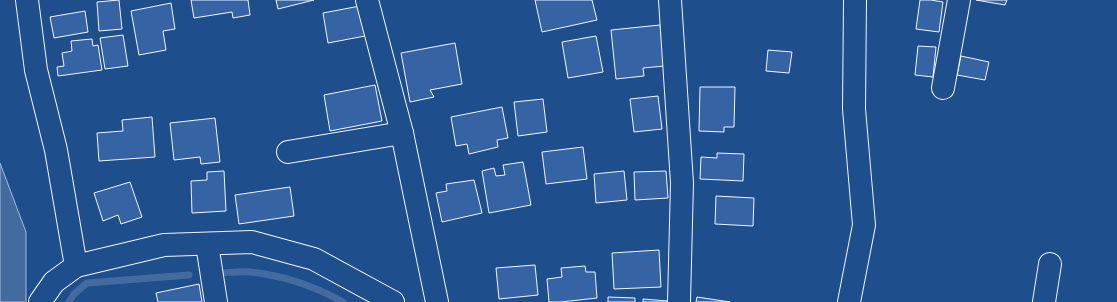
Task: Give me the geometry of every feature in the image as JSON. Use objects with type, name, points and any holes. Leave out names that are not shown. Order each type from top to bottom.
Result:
[{"type":"street","points":[[368,0],[402,133],[438,302]]},
{"type":"street","points":[[670,0],[682,183],[679,302]]},
{"type":"street","points":[[849,302],[864,225],[854,109],[855,0]]},
{"type":"street","points":[[943,88],[959,0]]},
{"type":"street","points":[[31,1],[36,70],[56,150],[76,266]]},
{"type":"street","points":[[288,152],[402,133]]},
{"type":"street","points":[[40,302],[54,282],[76,266],[164,245],[252,242],[314,259],[393,302]]},
{"type":"street","points":[[207,244],[216,302]]},
{"type":"street","points":[[1044,302],[1050,264]]},
{"type":"water","points":[[0,163],[26,232],[26,302],[0,302]]},
{"type":"building","points":[[119,0],[122,29],[99,31],[97,2]]},
{"type":"building","points":[[191,0],[248,0],[250,15],[233,18],[232,12],[194,18]]},
{"type":"building","points":[[276,0],[314,0],[278,9]]},
{"type":"building","points":[[535,0],[592,0],[597,20],[542,32]]},
{"type":"building","points":[[920,0],[943,2],[939,32],[916,29]]},
{"type":"building","points":[[976,0],[1007,0],[1005,5]]},
{"type":"building","points":[[171,3],[175,29],[163,31],[166,50],[139,55],[131,11]]},
{"type":"building","points":[[360,6],[365,36],[328,43],[323,13]]},
{"type":"building","points":[[85,11],[88,32],[54,38],[50,17]]},
{"type":"building","points":[[660,25],[665,66],[643,68],[644,76],[616,79],[611,30]]},
{"type":"building","points":[[123,35],[128,66],[105,69],[100,38]]},
{"type":"building","points":[[596,36],[603,72],[568,78],[562,42]]},
{"type":"building","points":[[92,39],[93,46],[98,45],[102,70],[58,76],[57,67],[64,66],[62,53],[72,51],[71,41]]},
{"type":"building","points":[[455,43],[462,84],[430,90],[434,97],[410,102],[401,53]]},
{"type":"building","points":[[918,46],[936,47],[933,77],[915,75]]},
{"type":"building","points":[[768,50],[792,52],[789,73],[766,71]]},
{"type":"building","points":[[961,56],[989,62],[985,80],[957,75]]},
{"type":"building","points":[[375,85],[382,121],[330,131],[324,95]]},
{"type":"building","points":[[700,87],[735,87],[734,127],[724,127],[724,132],[699,131]]},
{"type":"building","points":[[658,96],[662,129],[634,132],[630,99]]},
{"type":"building","points":[[543,99],[547,132],[518,136],[514,102]]},
{"type":"building","points":[[502,107],[508,138],[497,140],[498,147],[469,154],[467,144],[456,146],[451,117]]},
{"type":"building","points":[[152,117],[155,157],[99,161],[97,133],[123,131],[122,120]]},
{"type":"building","points":[[215,118],[220,162],[201,164],[200,157],[174,160],[170,123]]},
{"type":"building","points":[[583,147],[587,179],[546,184],[542,152]]},
{"type":"building","points":[[717,153],[744,154],[743,181],[700,179],[701,157],[717,158]]},
{"type":"building","points":[[523,162],[531,205],[489,213],[482,171],[494,168],[496,176],[505,175],[503,165]]},
{"type":"building","points":[[224,171],[226,211],[192,213],[191,181],[207,180],[207,172]]},
{"type":"building","points":[[624,171],[627,200],[596,203],[594,174]]},
{"type":"building","points":[[666,171],[668,198],[635,200],[634,172]]},
{"type":"building","points":[[474,180],[482,213],[442,222],[436,193],[447,191],[446,184]]},
{"type":"building","points":[[130,182],[142,217],[121,224],[118,215],[103,221],[94,193]]},
{"type":"building","points":[[290,187],[294,216],[239,224],[235,195]]},
{"type":"building","points":[[716,196],[754,198],[753,226],[715,224]]},
{"type":"building","points":[[659,250],[661,287],[614,289],[612,253]]},
{"type":"building","points":[[535,265],[538,295],[499,299],[496,268]]},
{"type":"building","points":[[585,266],[586,272],[595,272],[597,298],[549,302],[547,279],[562,277],[561,268]]},
{"type":"building","points":[[199,284],[202,302],[158,302],[156,293]]},
{"type":"building","points":[[608,297],[635,298],[635,302],[608,302]]},
{"type":"building","points":[[697,297],[730,302],[696,302]]},
{"type":"building","points":[[643,299],[668,301],[668,302],[643,302]]},
{"type":"waterway","points":[[218,273],[245,272],[274,276],[309,286],[343,302]]},
{"type":"waterway","points":[[69,302],[74,294],[87,283],[189,275]]}]
